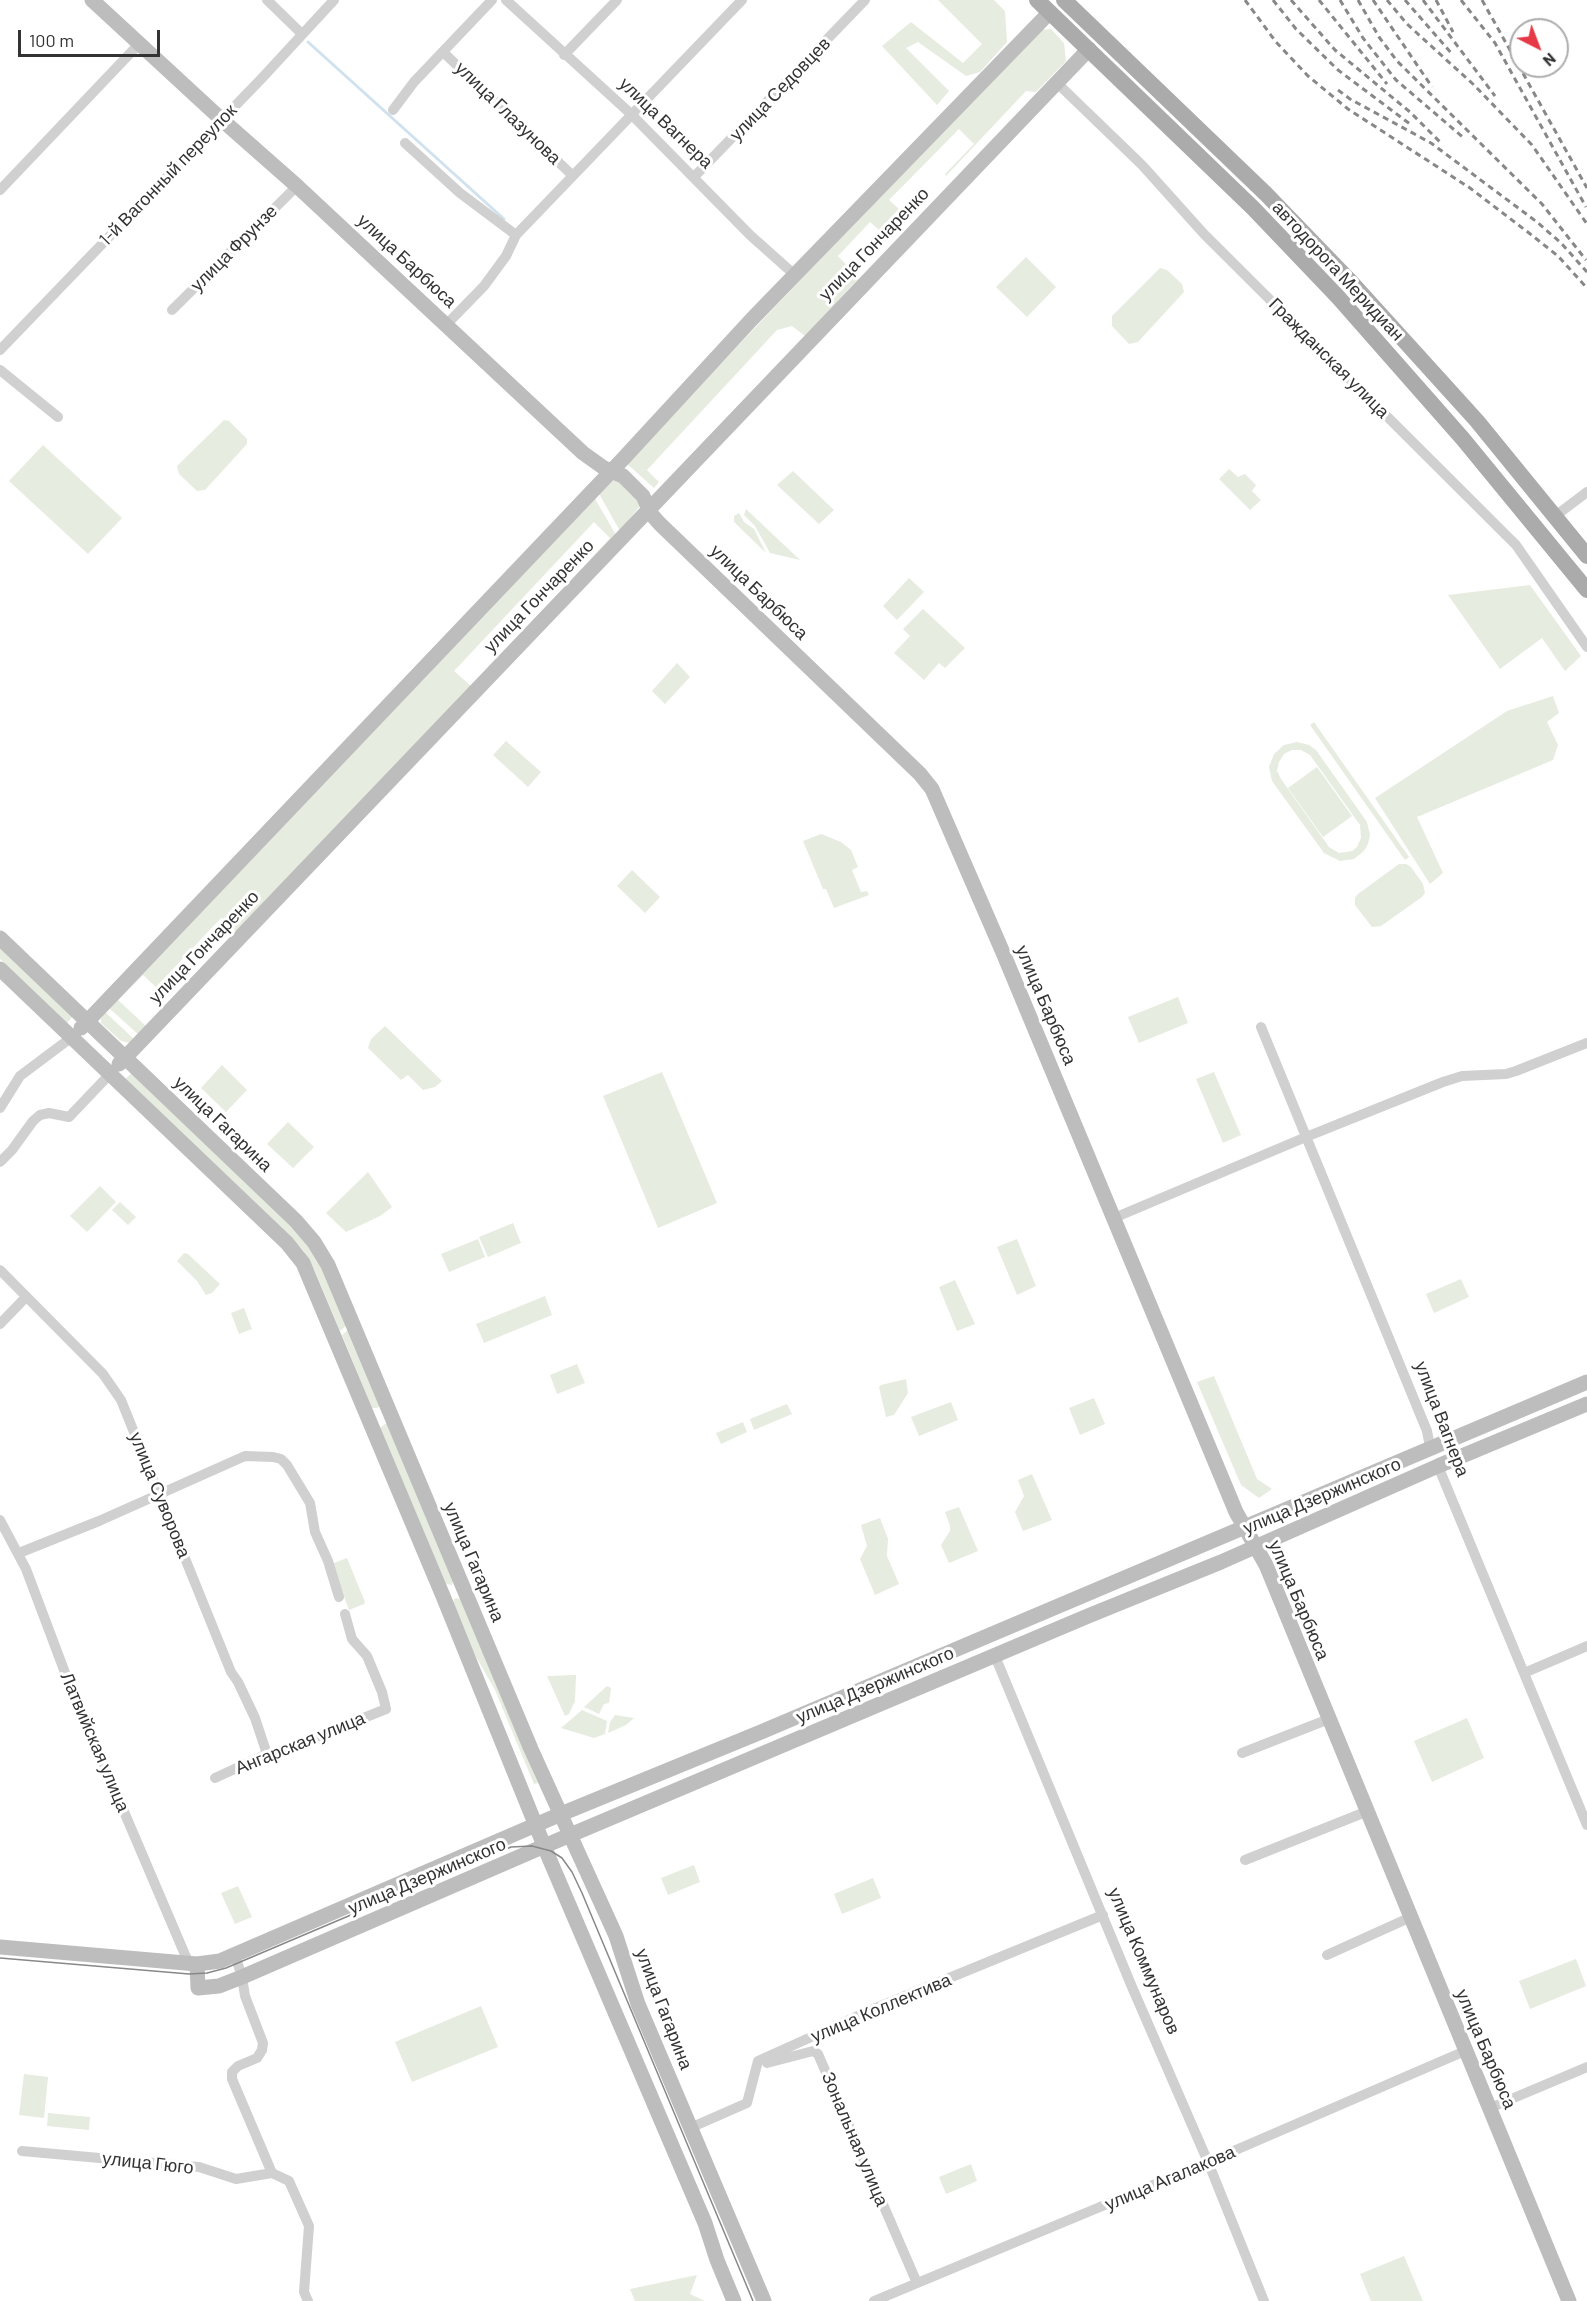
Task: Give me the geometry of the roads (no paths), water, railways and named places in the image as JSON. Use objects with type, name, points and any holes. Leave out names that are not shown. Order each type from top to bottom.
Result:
[{"type":"main road","name":"улица Барбюса","points":[[92,0],[297,186],[583,453],[610,471],[623,476],[643,496],[660,524],[920,774],[932,789],[1244,1528],[1266,1565],[1569,2301]]},
{"type":"main road","name":"автодорога Меридиан","points":[[1036,0],[1253,208],[1338,297],[1463,439],[1587,590]]},
{"type":"main road","name":"автодорога Меридиан","points":[[1063,0],[1266,194],[1352,283],[1477,421],[1587,556]]},
{"type":"main road","name":"улица Гончаренко","points":[[72,1037],[752,319],[1063,0]]},
{"type":"main road","name":"улица Гончаренко","points":[[110,1074],[1101,35]]},
{"type":"main road","name":"улица Гагарина","points":[[0,938],[296,1221],[314,1242],[334,1277],[531,1749],[616,1936],[638,2004],[765,2301]]},
{"type":"main road","points":[[0,969],[299,1256],[370,1419],[544,1846],[692,2192],[734,2301]]},
{"type":"main road","name":"улица Дзержинского","points":[[0,1947],[193,1964],[214,1963],[561,1814],[989,1636],[1587,1382]]},
{"type":"main road","name":"улица Дзержинского","points":[[193,1964],[198,1988],[219,1986],[242,1977],[544,1846],[1587,1404]]},
{"type":"main road","points":[[370,1419],[390,1411]]},
{"type":"main road","name":"улица Вагнера","points":[[1430,1447],[1438,1466]]},
{"type":"main road","points":[[443,1596],[464,1587]]},
{"type":"main road","name":"улица Коммунаров","points":[[989,1636],[995,1656]]},
{"type":"main road","points":[[879,1682],[887,1701]]},
{"type":"street","points":[[267,0],[302,34]]},
{"type":"street","name":"1-й Вагонный переулок","points":[[0,350],[334,0]]},
{"type":"street","points":[[393,110],[414,82],[492,0]]},
{"type":"street","name":"улица Вагнера","points":[[506,0],[631,114],[750,236],[796,276]]},
{"type":"street","points":[[564,55],[617,0]]},
{"type":"street","points":[[446,325],[484,286],[506,256],[516,234],[741,0]]},
{"type":"street","name":"улица Седовцев","points":[[694,177],[865,0]]},
{"type":"street","points":[[0,190],[139,44]]},
{"type":"street","name":"улица Глазунова","points":[[443,52],[572,175]]},
{"type":"street","name":"Гражданская улица","points":[[1056,82],[1142,165],[1204,234],[1516,545],[1587,647]]},
{"type":"street","points":[[405,143],[460,193],[516,234]]},
{"type":"street","name":"улица Фрунзе","points":[[172,310],[297,186]]},
{"type":"street","points":[[0,370],[58,417]]},
{"type":"street","points":[[1554,517],[1587,492]]},
{"type":"street","name":"улица Вагнера","points":[[1261,1027],[1427,1431],[1430,1447]]},
{"type":"street","name":"улица Гончаренко","points":[[0,1108],[20,1076],[72,1037]]},
{"type":"street","points":[[1114,1218],[1443,1082],[1462,1076],[1506,1074],[1587,1043]]},
{"type":"street","name":"улица Гончаренко","points":[[0,1162],[40,1115],[49,1113],[69,1117],[110,1074]]},
{"type":"street","name":"улица Суворова","points":[[0,1270],[103,1374],[114,1388],[133,1427],[231,1672],[255,1718],[267,1754]]},
{"type":"street","points":[[0,1324],[26,1297]]},
{"type":"street","points":[[18,1553],[245,1456],[281,1459],[310,1503],[315,1532],[328,1561],[339,1597]]},
{"type":"street","name":"улица Вагнера","points":[[1438,1466],[1587,1825]]},
{"type":"street","name":"Латвийская улица","points":[[0,1520],[18,1553],[67,1678],[193,1964]]},
{"type":"street","name":"Ангарская улица","points":[[215,1778],[267,1754],[281,1751],[386,1709],[382,1692],[367,1656],[352,1638],[345,1614]]},
{"type":"street","points":[[1524,1673],[1587,1646]]},
{"type":"street","name":"улица Коммунаров","points":[[995,1656],[1102,1915],[1208,2162],[1264,2301]]},
{"type":"street","points":[[1242,1753],[1329,1719]]},
{"type":"street","points":[[1245,1860],[1368,1811]]},
{"type":"street","name":"улица Коллектива","points":[[756,2066],[758,2061],[871,2010],[1102,1915]]},
{"type":"street","points":[[1328,1955],[1411,1917]]},
{"type":"street","points":[[235,1955],[245,1996],[263,2043],[262,2050],[256,2058],[238,2066],[232,2072],[232,2079],[272,2174],[289,2181],[309,2226],[304,2292],[308,2301]]},
{"type":"street","name":"Зональная улица","points":[[756,2066],[813,2051],[818,2054],[917,2283]]},
{"type":"street","name":"улица Агалакова","points":[[874,2301],[1208,2162],[1465,2051]]},
{"type":"street","points":[[690,2128],[747,2103],[756,2066]]},
{"type":"street","points":[[1490,2108],[1587,2067]]},
{"type":"street","name":"улица Гюго","points":[[22,2151],[199,2167],[236,2179],[272,2174]]},
{"type":"waterway","points":[[308,42],[504,219]]},
{"type":"tram line","points":[[0,1958],[189,1974],[207,1973],[226,1968],[511,1847],[532,1846],[551,1851],[562,1858],[582,1893],[753,2301]]},
{"type":"railway","points":[[1245,0],[1276,42],[1308,76],[1348,109],[1470,188],[1558,256],[1587,288]]},
{"type":"railway","points":[[1273,0],[1296,29],[1338,70],[1410,124]]},
{"type":"railway","points":[[1291,0],[1335,50],[1410,112],[1441,143]]},
{"type":"railway","points":[[1319,0],[1387,84]]},
{"type":"railway","points":[[1340,0],[1363,38],[1396,80],[1465,139]]},
{"type":"railway","points":[[1358,0],[1379,37],[1397,61],[1542,204],[1586,260]]},
{"type":"railway","points":[[1373,0],[1432,87]]},
{"type":"railway","points":[[1387,0],[1407,24],[1474,85],[1532,145],[1587,224]]},
{"type":"railway","points":[[1405,0],[1452,54]]},
{"type":"railway","points":[[1423,0],[1495,96]]},
{"type":"railway","points":[[1436,0],[1453,32]]},
{"type":"railway","points":[[1461,0],[1495,43],[1586,207]]},
{"type":"railway","points":[[1482,0],[1587,188]]},
{"type":"railway","points":[[1338,90],[1350,99],[1431,143],[1537,222],[1561,243],[1587,272]]}]
